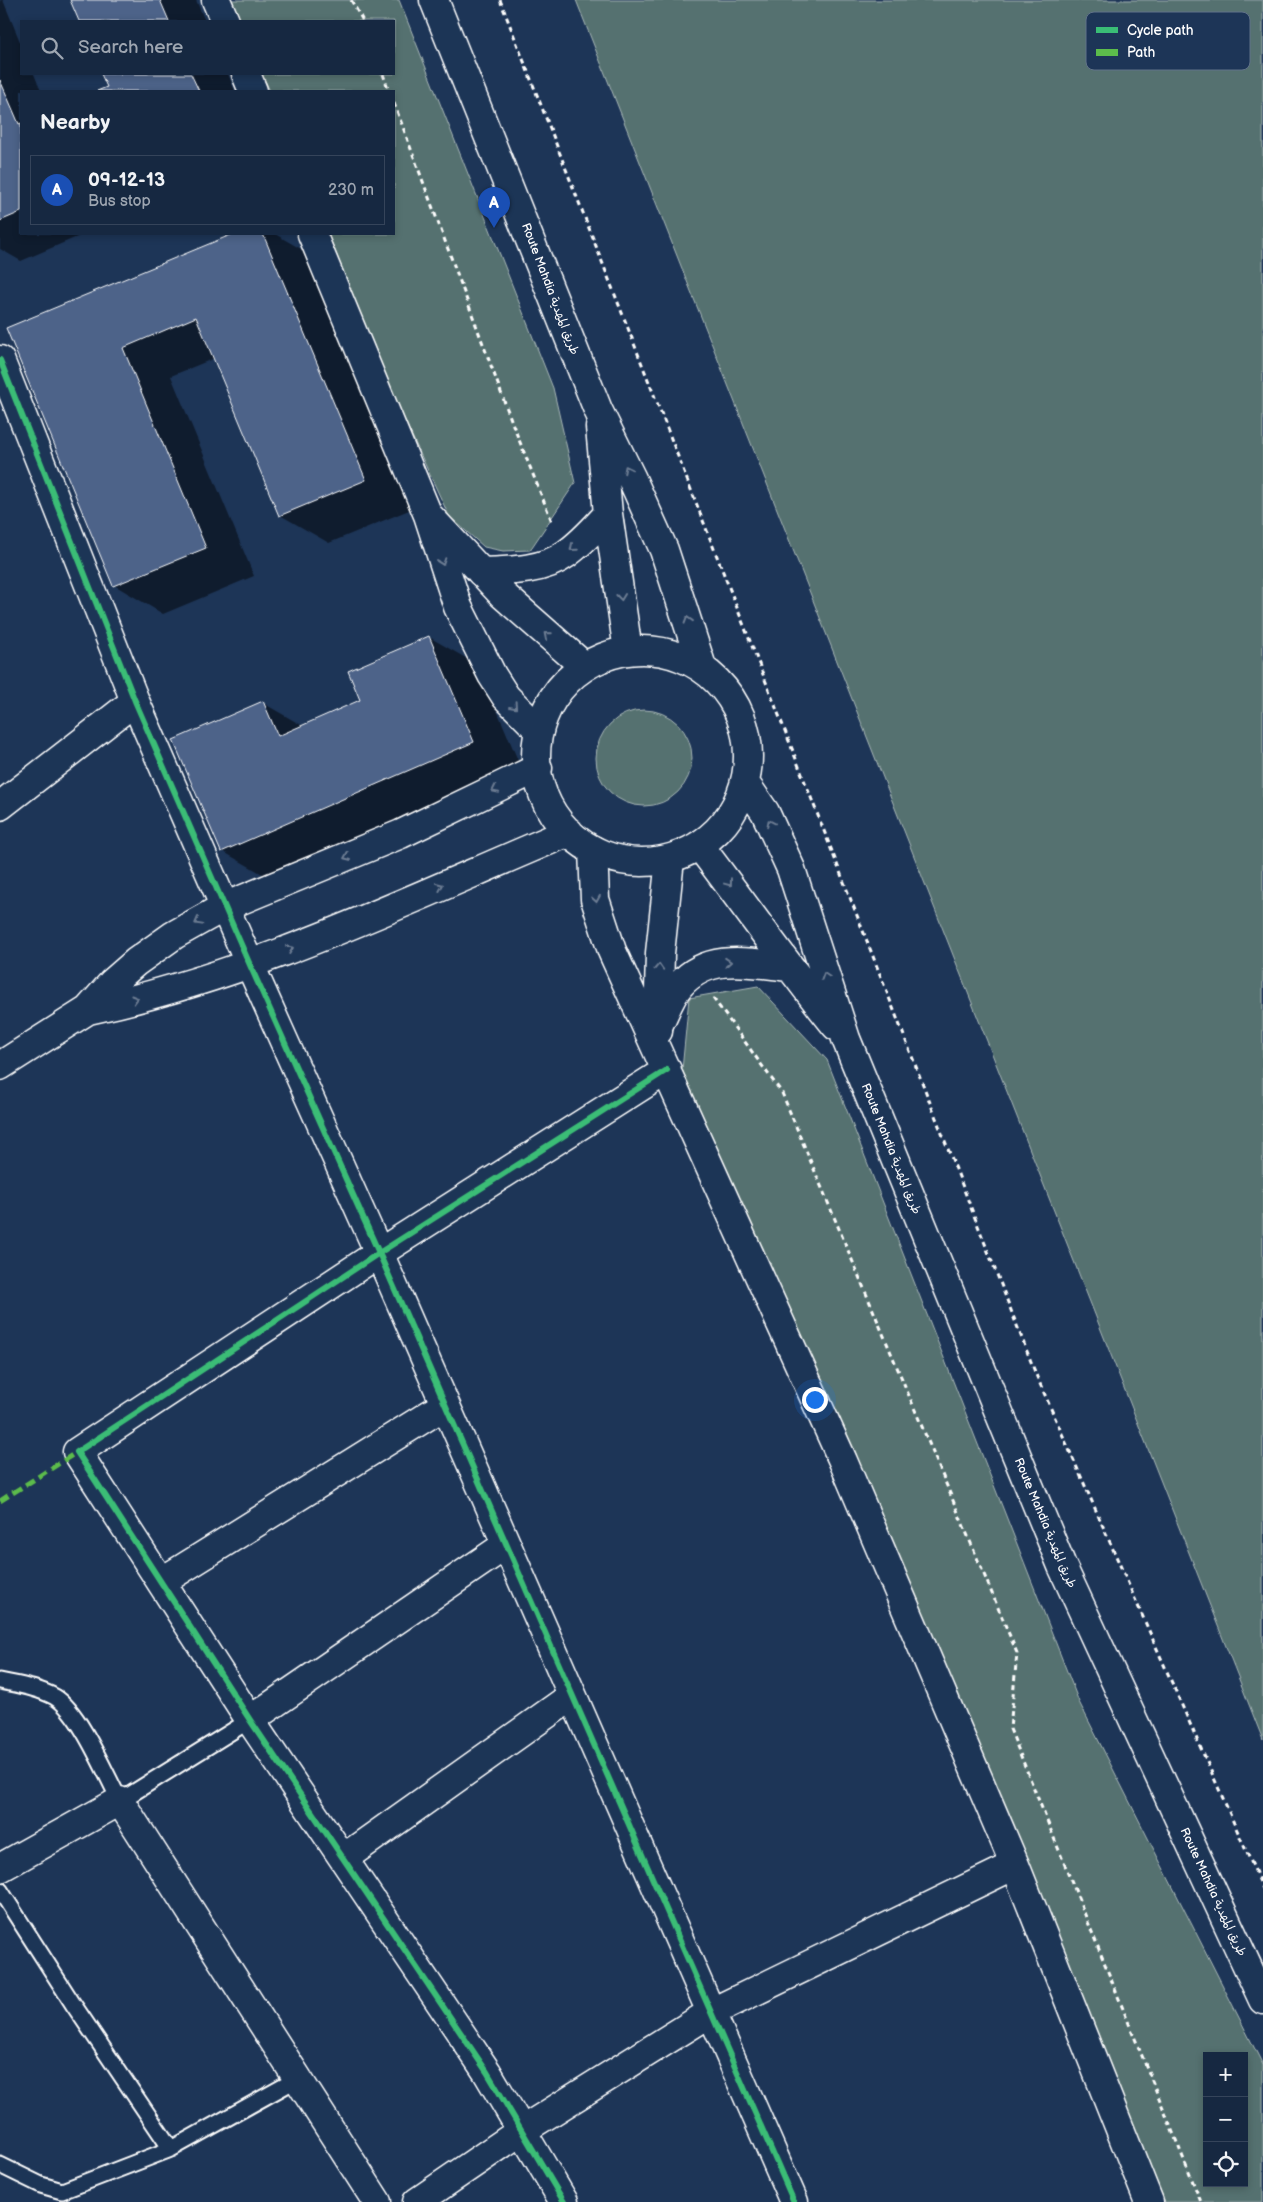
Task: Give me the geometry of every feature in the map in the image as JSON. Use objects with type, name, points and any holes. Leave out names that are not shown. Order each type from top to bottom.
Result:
[{"type":"street","points":[[216,0],[225,20]]},
{"type":"street","name":"Route Mahdia طريق المهدية","points":[[434,0],[598,410],[664,550],[702,667]]},
{"type":"street","points":[[246,75],[254,90]]},
{"type":"street","points":[[312,235],[428,515],[458,607],[475,644],[506,697],[539,730]]},
{"type":"street","points":[[0,360],[135,700],[224,907],[380,1253],[794,2202]]},
{"type":"street","name":"Route Mahdia طريق المهدية","points":[[598,410],[608,514],[628,651]]},
{"type":"street","points":[[480,572],[546,564],[566,555],[608,514]]},
{"type":"street","points":[[428,515],[480,572],[524,616],[584,666]]},
{"type":"street","points":[[628,651],[669,652],[702,667],[726,689],[742,718],[749,750],[745,783],[732,814],[699,844],[670,860],[652,862],[622,860],[593,850],[569,832],[552,811],[541,787],[538,768],[539,730],[552,700],[572,675],[584,666],[628,651]]},
{"type":"street","points":[[0,806],[135,700]]},
{"type":"street","points":[[0,1066],[88,1010],[112,982],[174,935],[224,907],[401,834],[538,768]]},
{"type":"street","name":"Route Mahdia طريق المهدية","points":[[745,783],[765,812],[791,869],[846,1038],[1062,1566],[1263,2000]]},
{"type":"street","points":[[88,1010],[120,1003],[250,965],[569,832]]},
{"type":"street","name":"Route Mahdia طريق المهدية","points":[[699,844],[759,923],[789,967],[846,1038]]},
{"type":"street","points":[[593,850],[595,899],[600,919],[628,987],[661,1049],[842,1461],[1015,1865],[1149,2202]]},
{"type":"street","points":[[661,1049],[660,953],[670,860]]},
{"type":"street","points":[[564,2202],[481,2064],[250,1720],[77,1452],[380,1253],[661,1049],[679,986],[694,971],[719,963],[740,961],[789,967]]},
{"type":"street","points":[[161,1582],[445,1405]]},
{"type":"street","points":[[250,1720],[506,1545]]},
{"type":"street","points":[[344,1858],[572,1696]]},
{"type":"street","points":[[0,1868],[120,1801],[377,2202]]},
{"type":"street","points":[[417,2202],[521,2131],[710,2013],[1015,1865]]},
{"type":"lane","points":[[0,1681],[43,1691],[57,1698],[67,1708],[81,1727],[120,1801],[250,1720]]},
{"type":"lane","points":[[0,1890],[73,2004],[171,2149]]},
{"type":"lane","points":[[0,2165],[41,2185],[62,2191],[171,2149],[299,2078]]},
{"type":"path","points":[[351,0],[362,20]]},
{"type":"path","points":[[500,0],[1037,1377],[1263,1889]]},
{"type":"path","points":[[383,75],[389,90]]},
{"type":"path","points":[[395,107],[510,416],[566,555]]},
{"type":"path","points":[[694,971],[782,1093],[1017,1653],[1010,1729],[1201,2202]]},
{"type":"green space","points":[[232,0],[399,0],[553,388],[575,483],[530,550],[503,551],[484,547],[449,516],[400,410],[328,235],[395,235],[395,90],[270,90],[262,75],[395,75],[395,20],[241,20]]},
{"type":"green space","points":[[576,0],[1263,0],[1263,1740]]},
{"type":"green space","points":[[635,710],[653,710],[671,718],[684,731],[692,749],[689,777],[671,798],[653,806],[635,806],[617,798],[604,785],[596,767],[596,749],[604,731],[617,718]]},
{"type":"green space","points":[[758,986],[827,1060],[1079,1702],[1263,2065],[1263,2202],[1165,2202],[682,1070],[689,998]]},
{"type":"building","points":[[70,0],[160,0],[169,20],[79,20]]},
{"type":"building","points":[[101,75],[191,75],[199,90],[100,90],[107,87]]},
{"type":"building","points":[[0,80],[20,124],[20,212],[0,221]]},
{"type":"building","points":[[231,235],[263,235],[366,480],[279,516],[196,317],[123,348],[206,548],[113,586],[6,328]]},
{"type":"building","points":[[429,636],[474,742],[221,852],[173,740],[263,701],[278,736],[360,700],[348,671]]},
{"type":"marked path","points":[[0,1501],[77,1452]]},
{"type":"cycle path","points":[[0,360],[135,701],[250,965],[379,1253],[794,2202]]},
{"type":"cycle path","points":[[564,2202],[487,2072],[250,1720],[77,1452],[379,1253],[667,1070]]},
{"type":"place","name":"09-12-13","points":[[494,228]]}]
